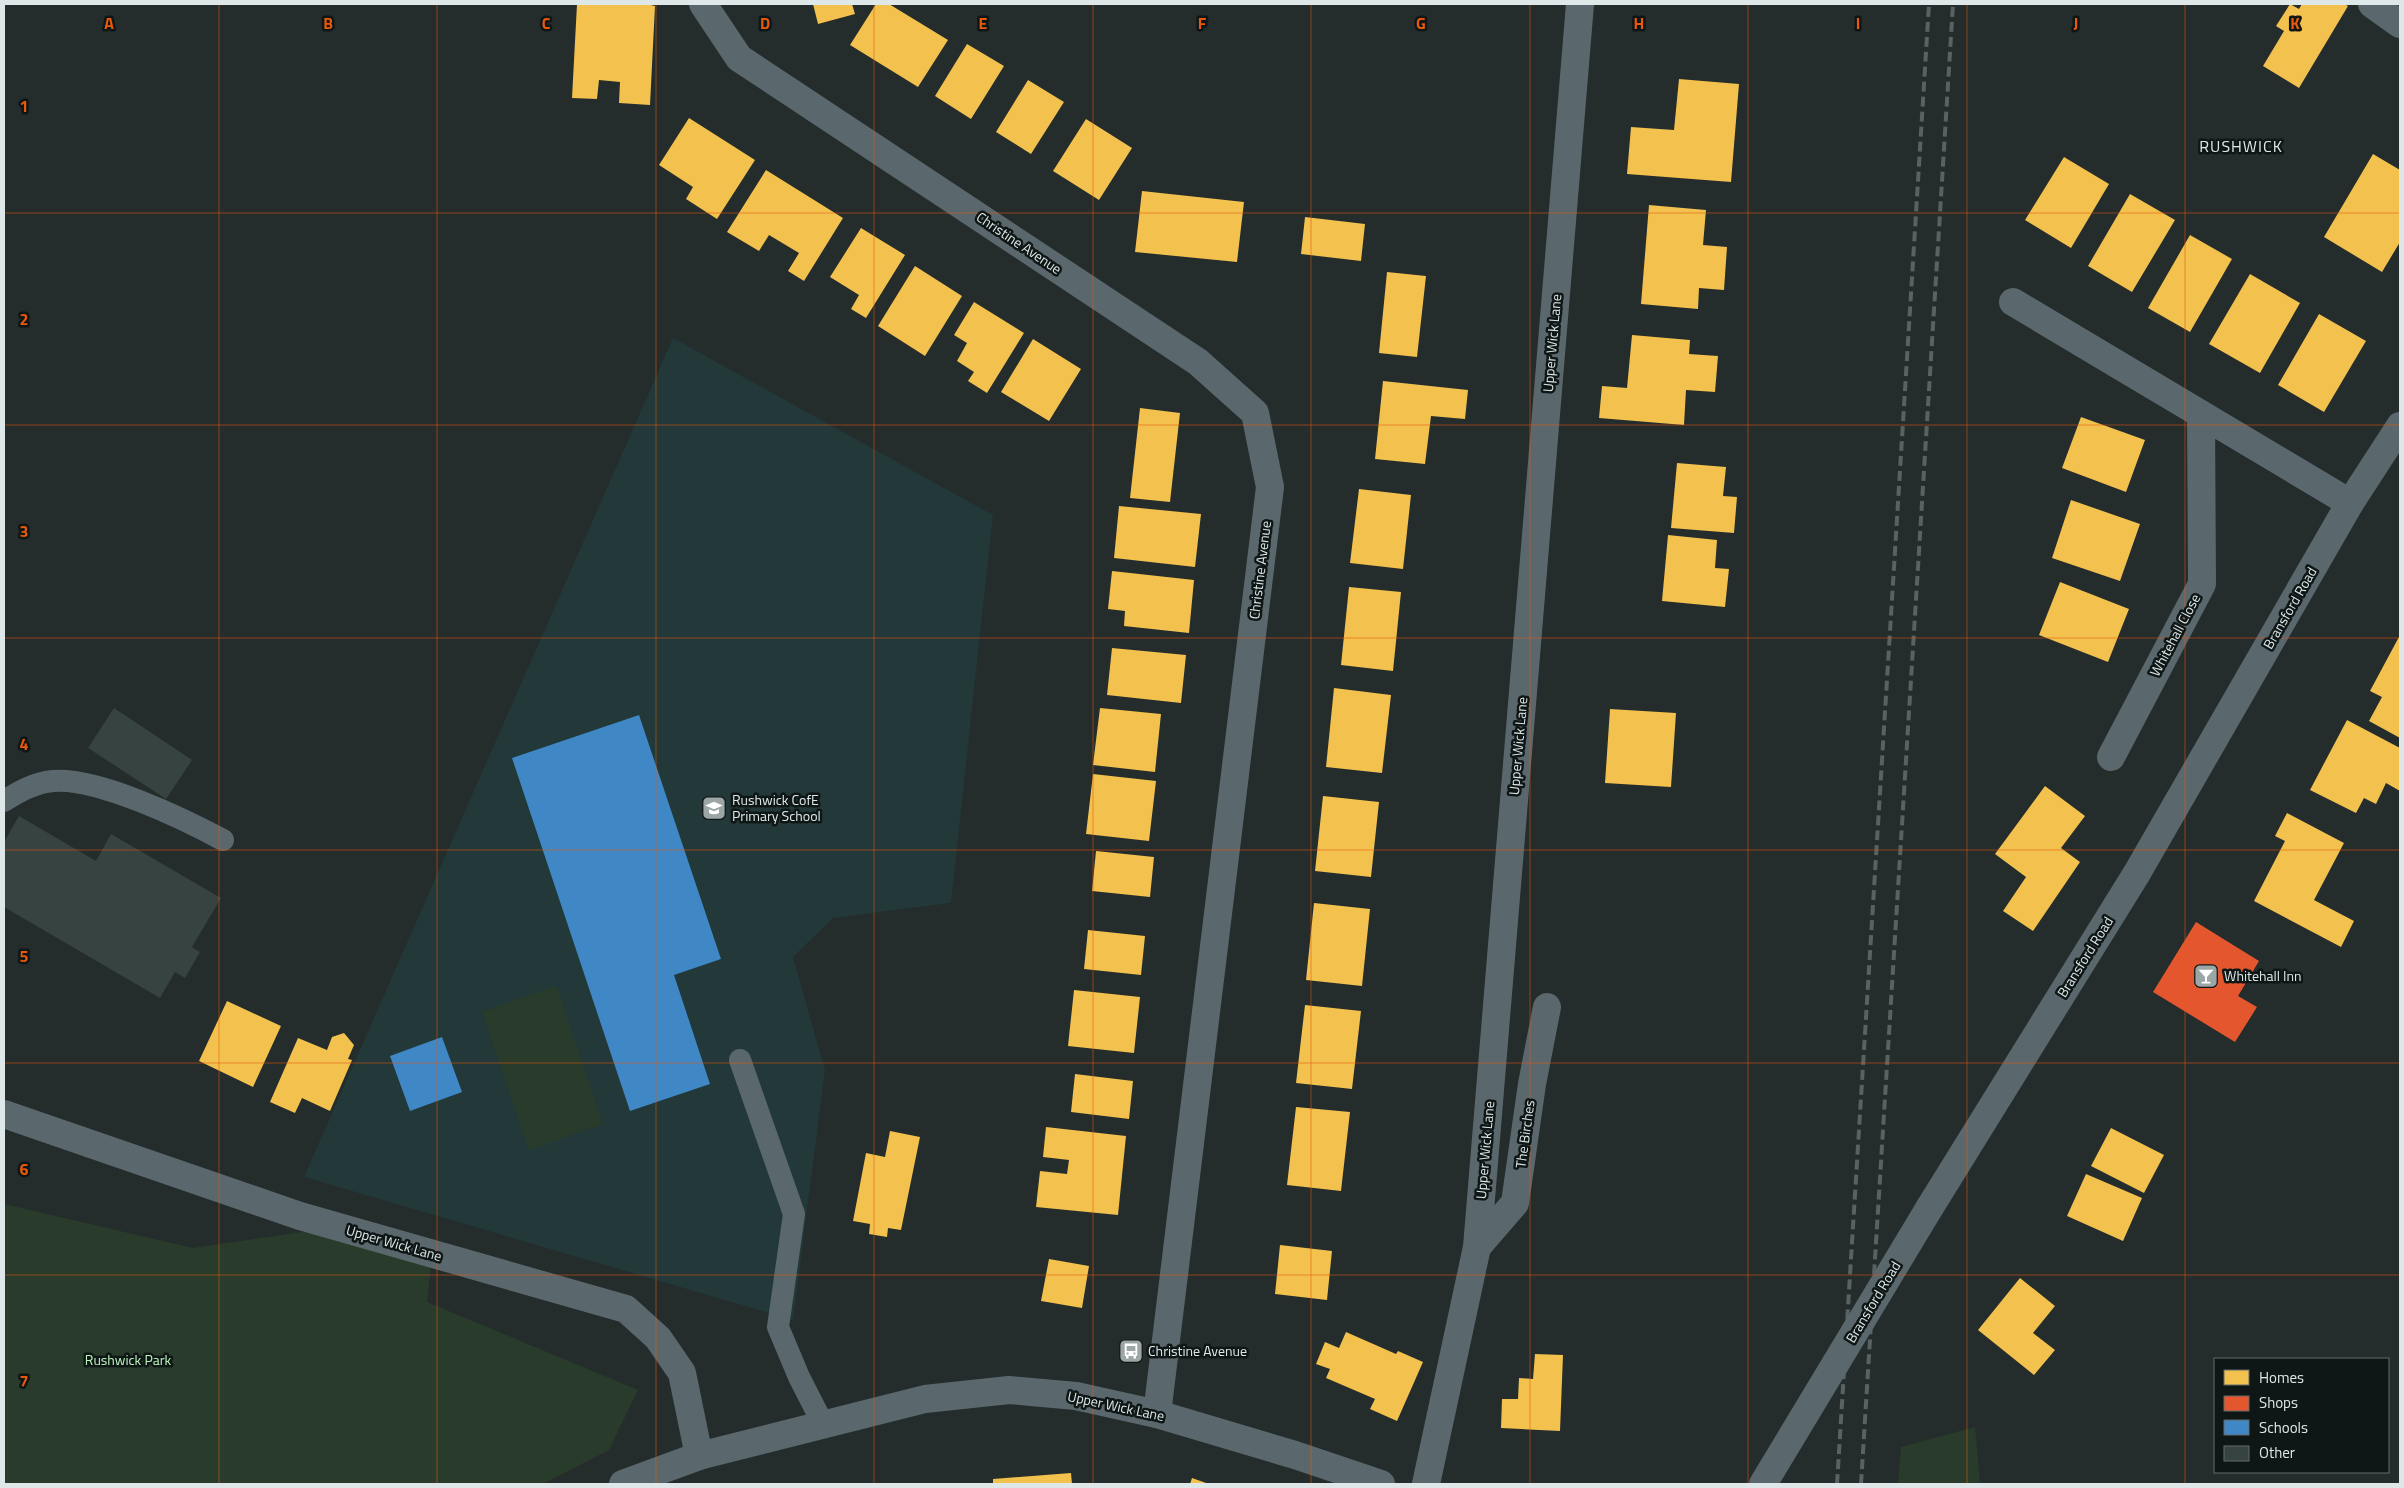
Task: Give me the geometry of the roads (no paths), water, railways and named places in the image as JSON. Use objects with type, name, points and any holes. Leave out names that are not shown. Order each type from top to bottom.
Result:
[{"type":"street","name":"Christine Avenue","points":[[703,4],[739,58],[1198,362],[1255,413],[1270,487],[1157,1414]]},
{"type":"street","name":"Upper Wick Lane","points":[[1426,1484],[1476,1247],[1580,4]]},
{"type":"street","points":[[2372,4],[2400,24]]},
{"type":"street","points":[[2013,302],[2350,503]]},
{"type":"street","name":"Whitehall Close","points":[[2111,757],[2202,584],[2201,414]]},
{"type":"street","name":"Bransford Road","points":[[1763,1484],[1930,1207],[2137,873],[2350,503],[2400,426]]},
{"type":"street","name":"The Birches","points":[[1476,1247],[1515,1203],[1532,1084],[1547,1007]]},
{"type":"street","name":"Upper Wick Lane","points":[[4,1114],[300,1216],[626,1309],[658,1338],[682,1373],[699,1456]]},
{"type":"street","name":"Upper Wick Lane","points":[[623,1484],[699,1456],[925,1399],[1009,1390],[1076,1396],[1157,1414],[1295,1455],[1381,1484]]},
{"type":"lane","points":[[4,801],[26,787],[54,781],[76,783],[118,794],[187,821],[223,840]]},
{"type":"lane","points":[[740,1060],[794,1214],[778,1327],[799,1377],[823,1424]]},
{"type":"railway","points":[[1837,1484],[1929,4]]},
{"type":"railway","points":[[1861,1484],[1953,4]]},
{"type":"place","name":"Rushwick CofE Primary School","points":[[714,808]]},
{"type":"place","name":"Whitehall Inn","points":[[2206,976]]},
{"type":"place","name":"Christine Avenue","points":[[1131,1351]]},
{"type":"district","name":"RUSHWICK","points":[[2241,146]]},
{"type":"park label","name":"Rushwick Park","points":[[128,1360]]}]
